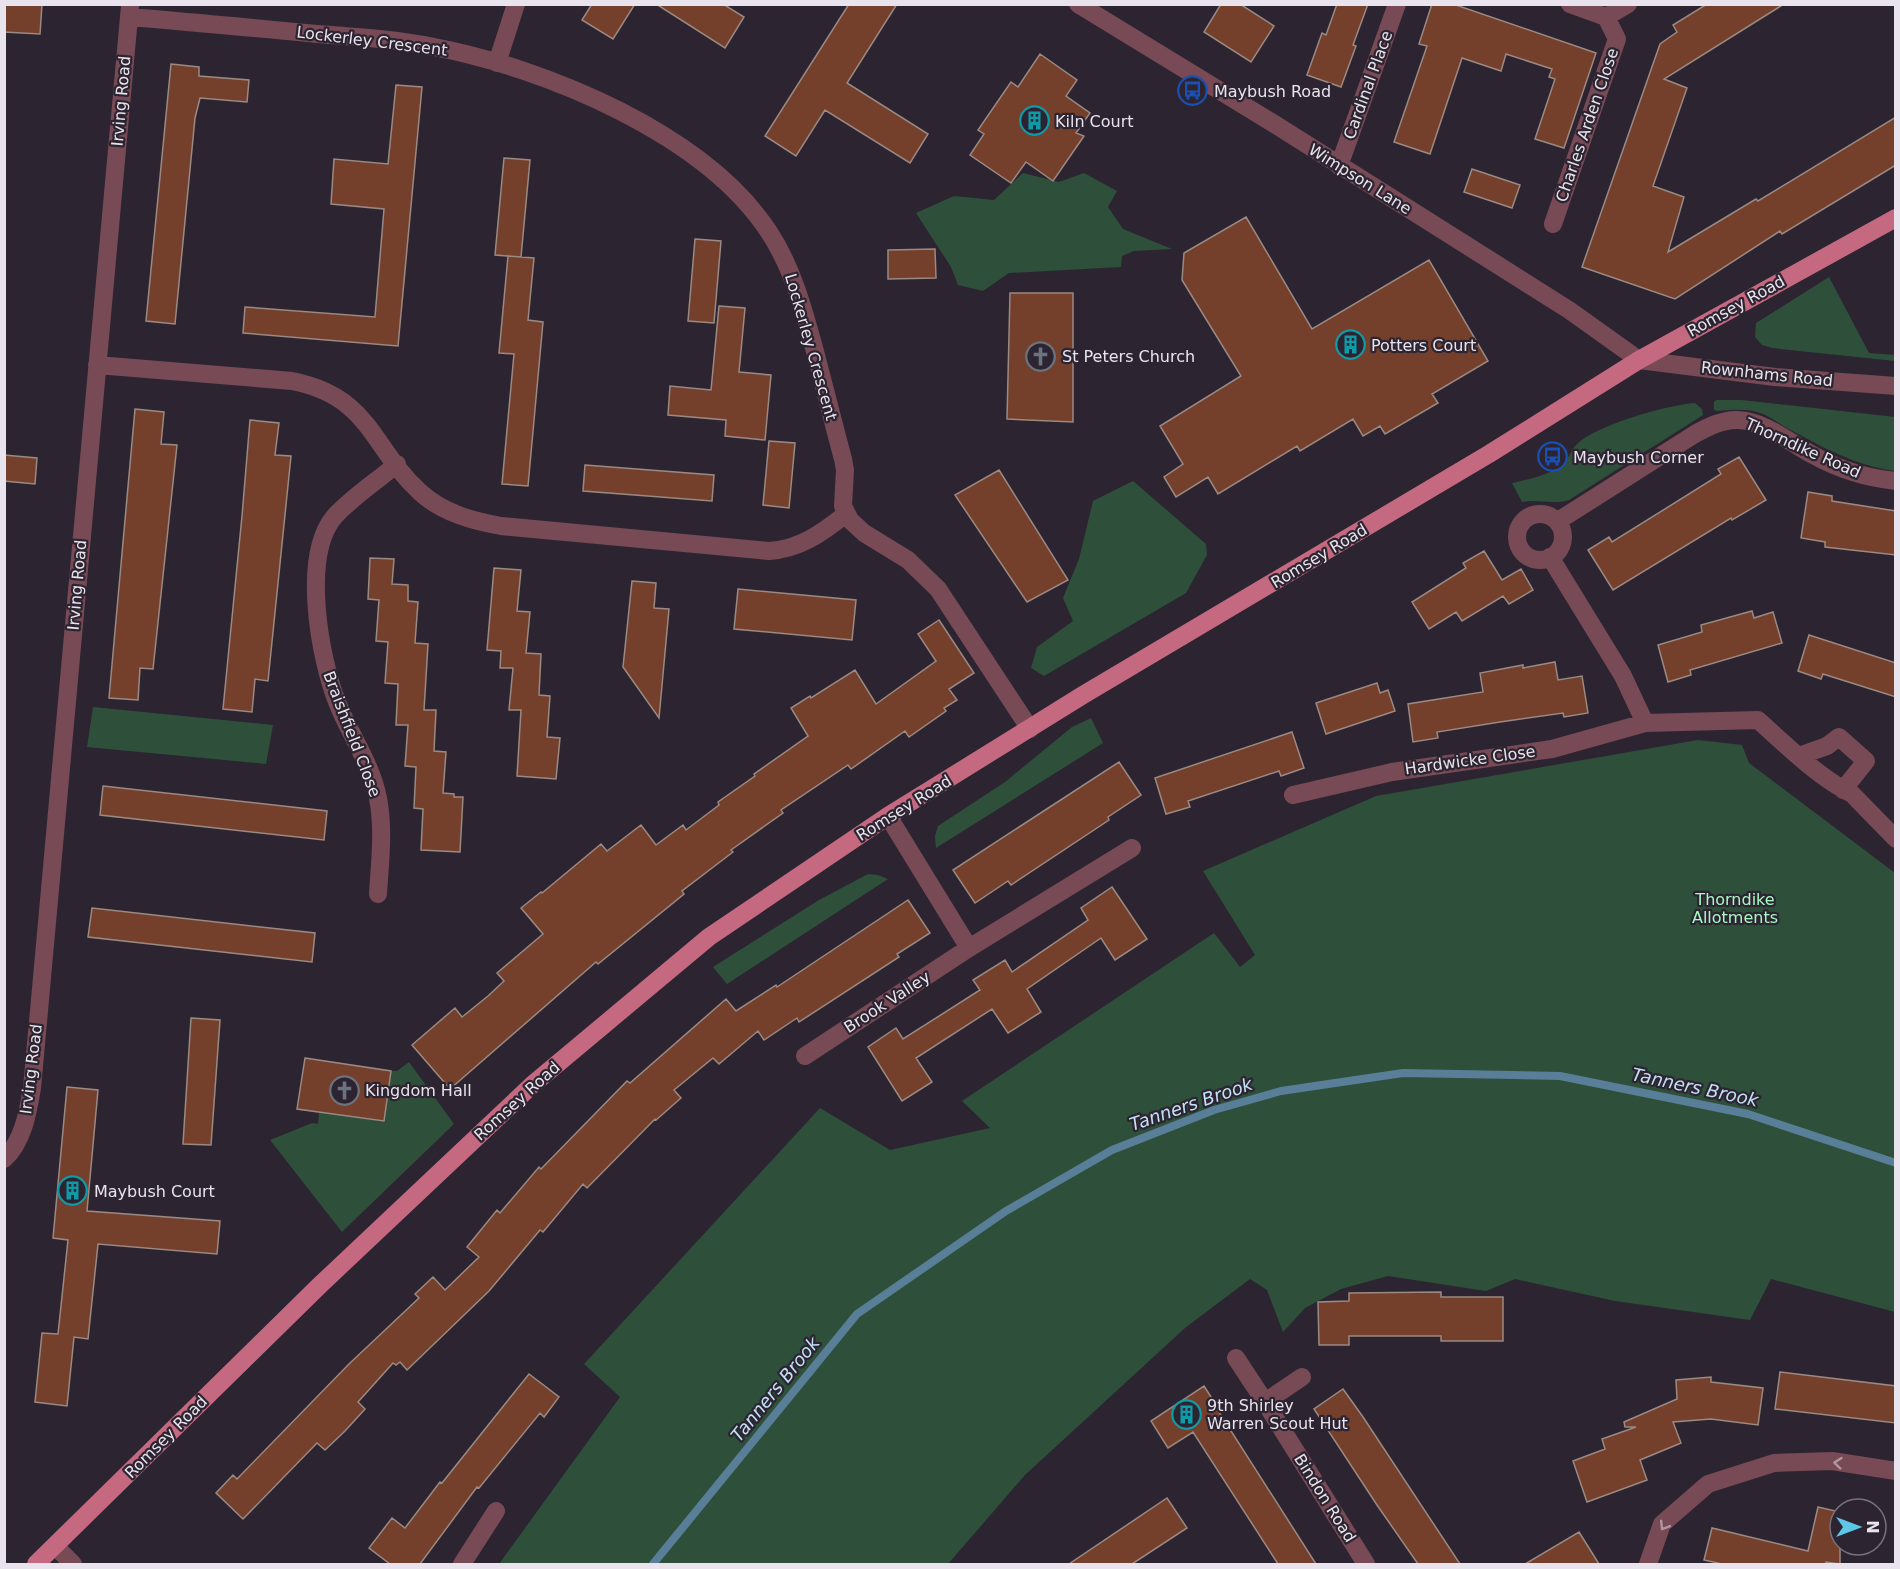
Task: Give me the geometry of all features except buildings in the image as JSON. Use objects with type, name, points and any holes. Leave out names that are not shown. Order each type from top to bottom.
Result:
[{"type":"main road","name":"Romsey Road","points":[[36,1564],[319,1286],[532,1085],[709,937],[888,816],[1083,695],[1489,454],[1639,360],[1896,219]]},
{"type":"street","points":[[497,63],[516,4]]},
{"type":"street","name":"Wimpson Lane","points":[[1078,4],[1094,10],[1569,310],[1639,360]]},
{"type":"street","name":"Cardinal Place","points":[[1339,166],[1397,4]]},
{"type":"street","points":[[1570,4],[1606,16],[1628,4]]},
{"type":"street","name":"Lockerley Crescent","points":[[129,11],[402,42],[444,49],[538,76],[602,102],[644,123],[693,156],[739,196],[758,217],[769,232],[788,268],[805,316],[843,459],[845,470],[843,506],[846,514]]},
{"type":"street","name":"Irving Road","points":[[4,1159],[17,1141],[24,1125],[32,1088],[129,11]]},
{"type":"street","name":"Charles Arden Close","points":[[1553,225],[1617,39],[1606,16]]},
{"type":"street","name":"Rownhams Road","points":[[1639,360],[1775,377],[1896,386]]},
{"type":"street","points":[[97,365],[292,381],[312,385],[329,392],[357,412],[420,492],[435,504],[479,522],[769,551],[783,550],[812,539],[846,514],[864,533],[908,560],[938,589],[1030,729]]},
{"type":"street","name":"Thorndike Road","points":[[1558,521],[1711,425],[1738,420],[1753,423],[1773,432],[1840,468],[1866,476],[1896,481]]},
{"type":"street","name":"Braishfield Close","points":[[378,894],[381,839],[378,797],[362,750],[337,701],[328,673],[317,613],[317,584],[320,549],[334,518],[397,464]]},
{"type":"street","points":[[1546,514],[1558,521],[1563,540],[1559,551],[1550,557],[1536,560],[1525,555],[1520,549],[1516,540],[1517,531],[1523,521],[1531,515],[1546,514]]},
{"type":"street","points":[[1550,557],[1623,676],[1646,723],[1758,720],[1799,756],[1851,794],[1896,839]]},
{"type":"street","name":"Hardwicke Close","points":[[1293,795],[1392,772],[1552,749],[1646,723]]},
{"type":"street","points":[[1799,756],[1827,746],[1839,737],[1866,761],[1843,790]]},
{"type":"street","points":[[888,816],[969,948]]},
{"type":"street","name":"Brook Valley","points":[[805,1056],[969,948],[1132,848]]},
{"type":"street","name":"Bindon Road","points":[[1236,1358],[1366,1564]]},
{"type":"street","points":[[1265,1402],[1302,1377]]},
{"type":"street","points":[[1648,1564],[1662,1524],[1708,1484],[1774,1463],[1832,1461],[1896,1471]]},
{"type":"street","points":[[462,1564],[496,1512]]},
{"type":"street","points":[[55,1546],[74,1564]]},
{"type":"green space","points":[[1023,173],[1059,182],[1084,173],[1117,191],[1108,207],[1123,229],[1172,249],[1134,251],[1122,256],[1121,267],[1009,273],[983,291],[958,285],[951,267],[916,213],[954,196],[994,200]]},
{"type":"green space","points":[[1829,277],[1869,353],[1895,355],[1895,361],[1772,348],[1762,345],[1755,337],[1756,323]]},
{"type":"green space","points":[[1716,400],[1741,400],[1895,417],[1895,471],[1867,465],[1840,455],[1758,412],[1716,411],[1714,402]]},
{"type":"green space","points":[[1695,403],[1702,409],[1703,415],[1569,500],[1522,502],[1512,483],[1553,471],[1564,463],[1577,444],[1616,423],[1651,412]]},
{"type":"green space","points":[[1133,481],[1206,544],[1207,555],[1186,593],[1044,676],[1031,668],[1037,647],[1073,621],[1063,598],[1079,559],[1093,501]]},
{"type":"green space","points":[[93,707],[273,725],[266,764],[87,747]]},
{"type":"green space","points":[[1091,718],[1103,743],[936,848],[935,836],[938,826],[1005,782],[1072,727]]},
{"type":"green space","name":"Thorndike Allotments","points":[[1698,740],[1742,745],[1749,763],[1895,873],[1895,1312],[1771,1279],[1750,1320],[1615,1301],[1515,1279],[1486,1291],[1388,1276],[1341,1289],[1305,1308],[1283,1332],[1267,1290],[1250,1279],[1185,1328],[1025,1475],[948,1564],[499,1564],[620,1397],[584,1364],[820,1108],[890,1150],[990,1128],[962,1101],[1214,933],[1240,967],[1255,955],[1203,871],[1376,796]]},
{"type":"green space","points":[[868,874],[888,879],[727,984],[713,967],[819,900]]},
{"type":"green space","points":[[409,1062],[454,1124],[342,1232],[270,1140],[312,1123],[318,1124],[319,1112],[383,1121],[391,1071],[397,1071]]},
{"type":"waterway","name":"Tanners Brook","points":[[653,1564],[857,1314],[1006,1211],[1112,1150],[1214,1110],[1281,1091],[1403,1073],[1560,1076],[1748,1114],[1896,1163]]},
{"type":"place","name":"Maybush Road","points":[[1193,91]]},
{"type":"place","name":"Kiln Court","points":[[1034,121]]},
{"type":"place","name":"Potters Court","points":[[1350,345]]},
{"type":"place","name":"St Peters Church","points":[[1041,356]]},
{"type":"place","name":"Maybush Corner","points":[[1552,457]]},
{"type":"place","name":"Kingdom Hall","points":[[344,1090]]},
{"type":"place","name":"Maybush Court","points":[[73,1191]]},
{"type":"place","name":"9th Shirley Warren Scout Hut","points":[[1186,1414]]}]
